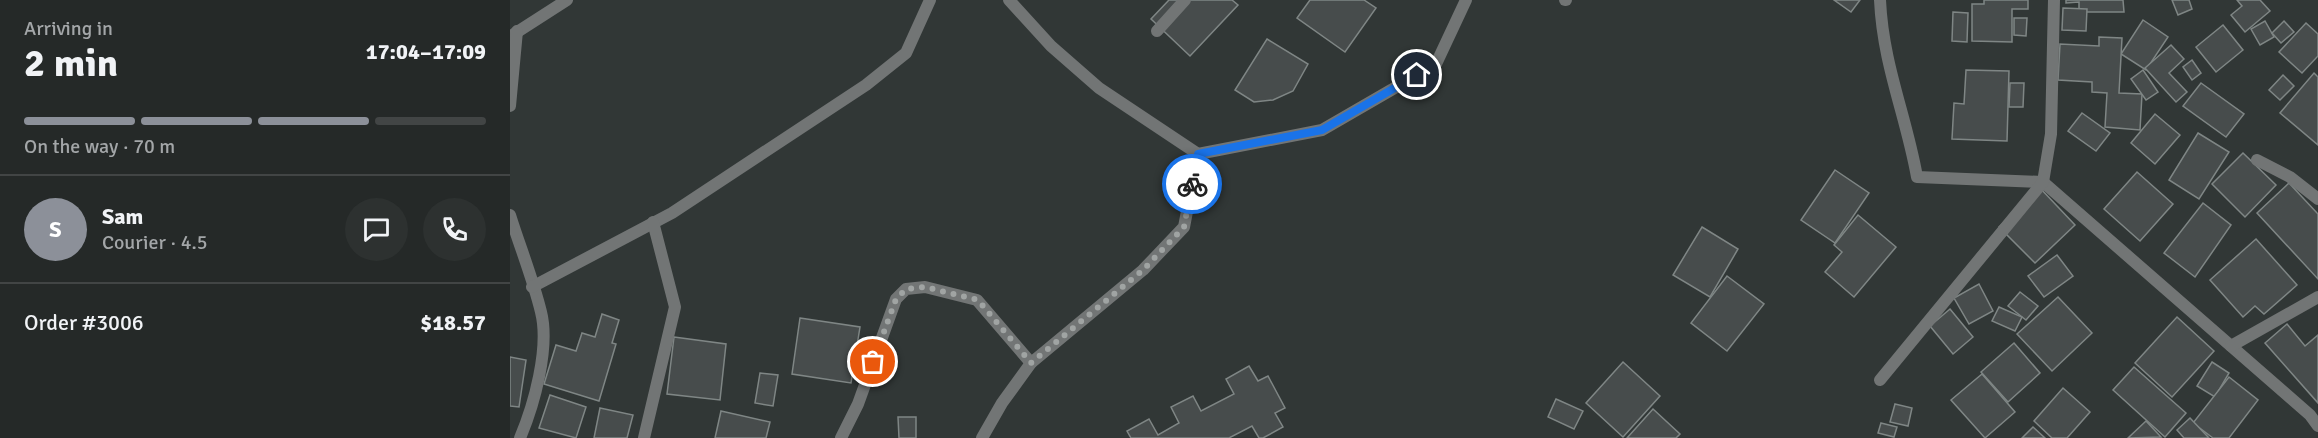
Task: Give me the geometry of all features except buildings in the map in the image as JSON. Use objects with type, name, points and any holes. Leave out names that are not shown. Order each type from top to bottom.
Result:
[{"type":"street","points":[[510,106],[514,34],[567,0]]},
{"type":"street","points":[[532,287],[672,213],[874,79],[906,53],[930,0]]},
{"type":"street","points":[[1009,0],[1051,46],[1099,88],[1198,154],[1322,130],[1436,63],[1466,0]]},
{"type":"street","points":[[1157,31],[1185,0]]},
{"type":"street","points":[[1880,0],[1881,29],[1891,80],[1909,132],[1917,177],[2043,182],[2310,415],[2318,426]]},
{"type":"street","points":[[1880,380],[2043,182],[2051,134],[2054,0]]},
{"type":"street","points":[[982,438],[1002,403],[1031,363],[1143,270],[1184,227],[1198,154]]},
{"type":"street","points":[[2257,160],[2290,177],[2318,199]]},
{"type":"street","points":[[510,215],[541,314],[542,350],[532,411],[520,438]]},
{"type":"street","points":[[644,438],[675,307],[653,222]]},
{"type":"street","points":[[841,438],[858,404],[896,299],[906,289],[925,287],[978,300],[1031,363]]},
{"type":"street","points":[[2231,346],[2318,297]]},
{"type":"way so far","points":[[873,362],[896,299],[906,289],[925,287],[978,300],[1031,363],[1143,270],[1184,227],[1192,184]]},
{"type":"route","points":[[1192,184],[1198,154],[1322,130],[1417,75]]}]
